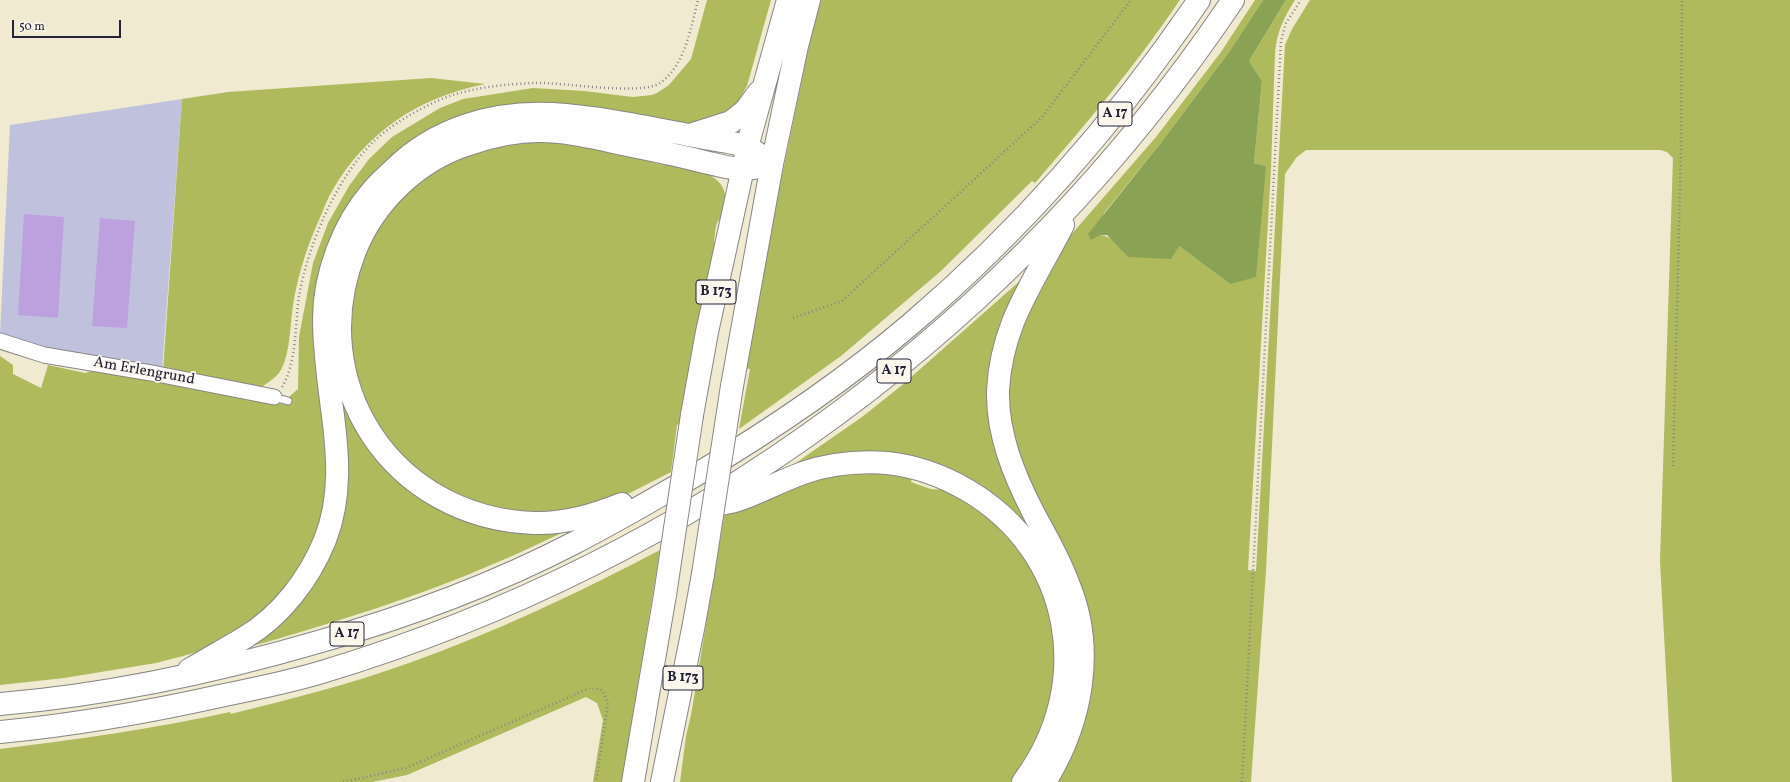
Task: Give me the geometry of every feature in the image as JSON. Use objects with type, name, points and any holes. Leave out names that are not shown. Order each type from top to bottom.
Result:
[{"type":"main road","name":"B 173","points":[[633,782],[665,595],[702,356],[747,147],[788,0]]},
{"type":"main road","name":"B 173","points":[[662,782],[694,630],[732,386],[772,164],[809,0]]},
{"type":"main road","name":"A 17","points":[[0,704],[74,695],[175,679],[251,662],[383,623],[514,571],[572,544],[653,500],[752,441],[810,402],[901,332],[963,276],[1020,220],[1099,134],[1143,78],[1200,0]]},
{"type":"main road","name":"A 17","points":[[0,732],[102,719],[171,707],[320,673],[456,625],[543,588],[589,567],[691,510],[769,462],[872,389],[980,297],[1075,202],[1159,102],[1233,0]]},
{"type":"main road","points":[[689,135],[731,122],[745,111],[763,86]]},
{"type":"main road","points":[[175,679],[217,652],[245,637],[266,622],[304,581],[316,562],[326,538],[334,511],[338,468],[338,448],[325,352],[324,316],[327,285],[338,251],[352,219],[372,191],[401,162],[432,139],[470,123],[508,116],[539,114],[582,116],[747,147],[772,164]]},
{"type":"main road","points":[[653,500],[626,502],[596,514],[572,520],[535,523],[472,512],[452,503],[419,484],[404,472],[379,444],[361,417],[347,382],[340,351],[339,329],[340,309],[347,272],[366,226],[391,193],[412,174],[440,156],[467,144],[490,137],[510,133],[541,131],[578,135],[742,170],[772,164]]},
{"type":"main road","points":[[1045,782],[1066,742],[1076,715],[1081,688],[1083,658],[1081,633],[1078,610],[1068,582],[1024,494],[1011,464],[1003,439],[999,416],[998,393],[1002,353],[1016,311],[1075,202]]},
{"type":"main road","points":[[691,510],[735,501],[804,473],[825,467],[868,463],[888,463],[943,477],[979,497],[997,511],[1012,524],[1042,566],[1055,592],[1062,621],[1065,647],[1063,691],[1056,720],[1049,741],[1037,763],[1023,782]]},
{"type":"street","name":"Am Erlengrund","points":[[0,341],[44,355],[157,374],[274,397]]},
{"type":"lane","name":"Am Erlengrund","points":[[274,397],[288,401]]},
{"type":"path","points":[[793,318],[842,301],[1042,117],[1131,0]]},
{"type":"path","points":[[1242,782],[1281,41],[1286,23],[1301,0]]},
{"type":"path","points":[[1673,466],[1681,148],[1682,0]]},
{"type":"path","points":[[343,782],[406,768],[590,688],[602,690],[608,703],[596,782]]},
{"type":"shaded area","points":[[182,99],[162,371],[52,350],[0,334],[10,125]]},
{"type":"green space","points":[[707,0],[771,0],[747,86],[734,110],[688,126],[583,110],[367,186],[331,449],[324,521],[287,592],[226,640],[194,653],[156,663],[64,678],[0,685],[0,356],[13,365],[13,374],[41,388],[48,365],[85,373],[98,369],[162,379],[287,405],[290,396],[298,389],[299,337],[313,263],[328,223],[349,186],[369,159],[392,137],[440,108],[463,99],[533,88],[584,91],[633,97],[657,93],[669,85],[691,59]]},
{"type":"green space","points":[[821,0],[1180,0],[1128,71],[1035,183],[1032,181],[941,271],[841,356],[739,429],[750,369],[744,368],[811,36]]},
{"type":"green space","points":[[1255,0],[1263,0],[1229,52],[1163,140],[1104,213],[1100,235],[1109,237],[1128,257],[1179,246],[1230,284],[1266,166],[1254,163],[1262,81],[1249,61],[1286,0],[1295,0],[1277,38],[1275,52],[1271,169],[1248,570],[1256,571],[1285,45],[1292,29],[1310,0],[1790,0],[1790,782],[1672,782],[1660,561],[1673,158],[1667,152],[1660,150],[1306,150],[1296,158],[1285,174],[1266,571],[1251,782],[1051,782],[1074,741],[1031,494],[1006,415],[1009,353],[1052,261],[1070,236],[1156,137],[1221,52]]},
{"type":"green space","points":[[1263,0],[1286,0],[1249,61],[1262,81],[1254,163],[1266,166],[1256,277],[1230,284],[1179,246],[1171,259],[1128,257],[1107,235],[1100,235],[1091,240],[1088,234],[1163,140],[1229,52]]},
{"type":"green space","points":[[431,78],[485,84],[438,98],[396,120],[361,151],[346,170],[328,199],[314,231],[304,260],[294,299],[286,358],[279,373],[258,390],[163,371],[182,99],[228,92]]},
{"type":"green space","points":[[529,140],[569,144],[641,157],[657,164],[674,164],[695,170],[713,177],[720,183],[724,190],[726,200],[722,217],[717,223],[716,227],[714,241],[719,247],[682,422],[677,425],[671,472],[618,499],[559,516],[492,511],[422,479],[366,411],[345,328],[365,244],[416,179],[472,150]]},
{"type":"green space","points":[[1021,280],[993,372],[1043,549],[955,476],[790,467],[862,417],[901,386]]},
{"type":"green space","points":[[336,391],[415,490],[570,529],[507,558],[437,587],[344,619],[249,647],[321,564]]},
{"type":"green space","points":[[866,469],[913,474],[911,482],[931,489],[950,491],[966,500],[1004,533],[1021,554],[1034,575],[1044,598],[1050,622],[1054,646],[1054,671],[1051,696],[1044,729],[1016,782],[680,782],[686,736],[691,715],[724,516],[756,499],[794,482]]},
{"type":"green space","points":[[660,550],[622,782],[593,782],[603,720],[597,703],[586,697],[407,775],[372,782],[0,782],[0,749],[144,729],[230,712],[231,714],[298,697],[387,671],[505,625]]},
{"type":"building","points":[[24,214],[64,217],[58,318],[18,315]]},
{"type":"building","points":[[100,218],[135,221],[127,328],[92,326]]}]
